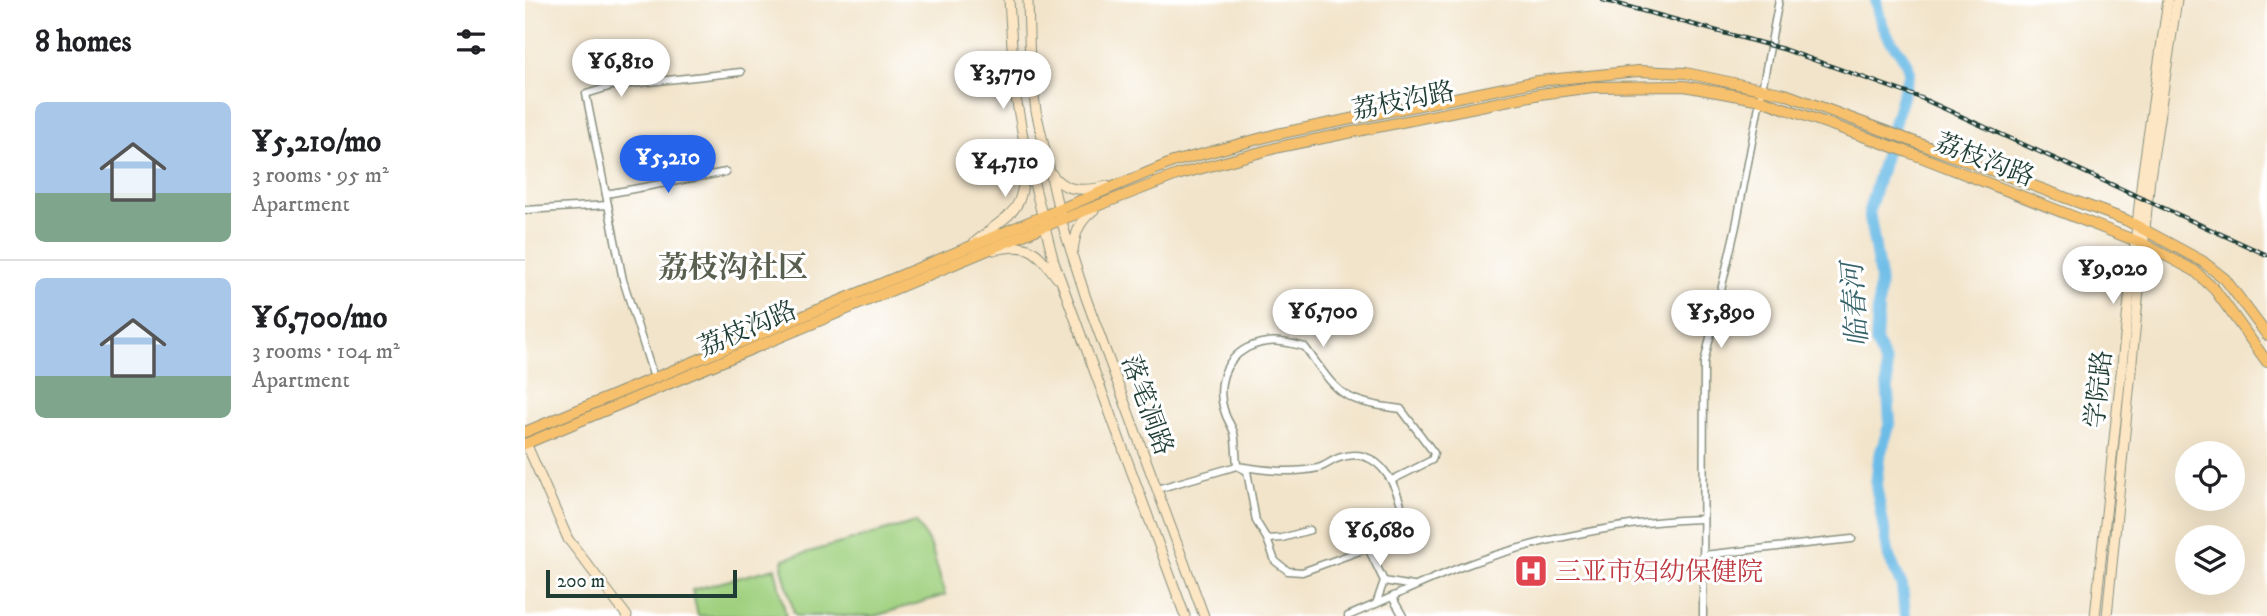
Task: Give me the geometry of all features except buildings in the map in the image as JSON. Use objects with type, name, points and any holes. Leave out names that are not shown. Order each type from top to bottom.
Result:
[{"type":"main road","points":[[974,243],[1017,209],[1023,193],[1025,148],[1015,92],[1009,0]]},
{"type":"main road","name":"落笔洞路","points":[[1028,0],[1030,68],[1047,168],[1057,208],[1096,324],[1204,616]]},
{"type":"main road","name":"学院路","points":[[2107,616],[2141,228],[2168,0]]},
{"type":"main road","name":"学院路","points":[[2141,228],[2177,0]]},
{"type":"main road","name":"荔枝沟路","points":[[525,432],[1112,185],[1223,147],[1538,81],[1638,71],[1686,73],[1762,87],[1911,140],[2141,228],[2202,261],[2225,279],[2267,335]]},
{"type":"main road","name":"荔枝沟路","points":[[525,443],[1045,226],[1227,160],[1540,94],[1638,84],[1703,88],[1761,100],[1863,135],[2140,242],[2195,271],[2215,290],[2267,362]]},
{"type":"main road","name":"落笔洞路","points":[[1025,148],[1041,215],[1063,287],[1185,616]]},
{"type":"main road","points":[[1047,168],[1057,183],[1071,189],[1090,190],[1112,185]]},
{"type":"main road","points":[[1077,270],[1073,251],[1075,234],[1086,216],[1103,203]]},
{"type":"main road","name":"学院路","points":[[2095,616],[2140,242]]},
{"type":"main road","points":[[979,254],[1022,246],[1035,251],[1063,287]]},
{"type":"main road","points":[[1070,304],[1070,299],[1076,298],[1096,324]]},
{"type":"main road","points":[[525,443],[568,539],[627,616]]},
{"type":"street","points":[[1703,616],[1704,363],[1761,100],[1779,0]]},
{"type":"street","points":[[654,378],[624,280],[586,94],[612,86],[741,72]]},
{"type":"street","points":[[606,194],[726,172]]},
{"type":"street","points":[[525,210],[608,205]]},
{"type":"street","points":[[1237,466],[1234,434],[1224,411],[1222,384],[1225,366],[1237,354],[1258,343],[1280,340],[1305,347],[1335,390],[1370,405],[1401,409],[1434,453],[1431,460],[1392,481]]},
{"type":"street","points":[[1157,489],[1237,466],[1289,471],[1320,468],[1340,457],[1356,455],[1370,459],[1392,481],[1404,516],[1380,528],[1368,548],[1302,572],[1288,571],[1275,561],[1267,539],[1255,522],[1247,471],[1237,466]]},
{"type":"street","points":[[1348,616],[1479,561],[1623,526],[1703,519]]},
{"type":"street","points":[[1267,539],[1310,530]]},
{"type":"street","points":[[1703,555],[1852,539]]},
{"type":"street","points":[[1368,548],[1384,581],[1375,604]]},
{"type":"street","points":[[1384,581],[1415,587]]},
{"type":"street","points":[[1392,597],[1403,616]]},
{"type":"green space","points":[[916,522],[931,546],[945,595],[875,616],[797,616],[794,613],[782,567],[784,559]]},
{"type":"green space","points":[[775,568],[786,616],[698,616],[692,590]]},
{"type":"waterway","name":"临春河","points":[[1876,0],[1884,29],[1908,66],[1909,72],[1869,211],[1880,278],[1876,342],[1886,365],[1890,423],[1879,458],[1876,485],[1889,557],[1902,586],[1905,616]]},
{"type":"railway","points":[[1603,0],[1783,49],[1921,98],[2267,255]]},
{"type":"place","name":"三亚市妇幼保健院","points":[[1531,571]]},
{"type":"district","name":"荔枝沟社区","points":[[733,267]]}]
